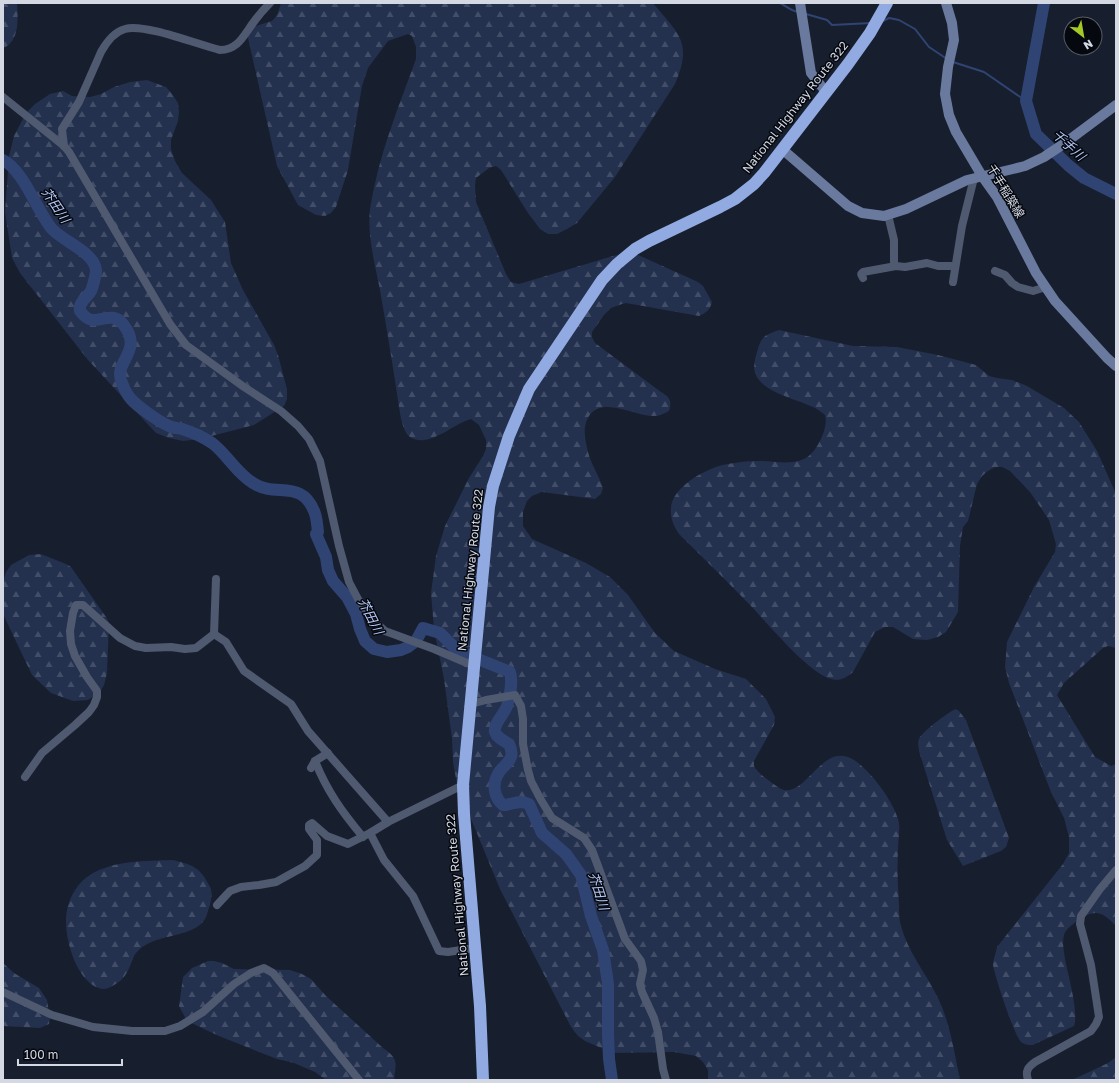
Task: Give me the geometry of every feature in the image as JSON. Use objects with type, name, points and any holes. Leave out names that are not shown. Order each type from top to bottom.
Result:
[{"type":"highway","name":"National Highway Route 322","points":[[483,1080],[480,1006],[464,814],[463,785],[489,507],[493,486],[508,436],[528,389],[602,280],[617,264],[635,249],[720,207],[754,184],[764,173],[870,33],[881,15],[886,3]]},
{"type":"main road","points":[[800,3],[811,73],[826,92]]},
{"type":"main road","name":"千手稲築線","points":[[946,3],[952,23],[954,40],[948,67],[945,94],[949,115],[956,132],[978,177],[998,197],[1036,273],[1046,288],[1060,307],[1116,366]]},
{"type":"main road","points":[[782,149],[848,206],[868,214],[884,216],[906,209],[967,180],[1025,166],[1044,157],[1062,146],[1116,105]]},
{"type":"street","points":[[64,146],[62,129],[79,102],[101,52],[105,45],[114,36],[125,29],[146,30],[174,36],[220,50],[228,50],[236,46],[252,23],[270,3]]},
{"type":"street","points":[[3,97],[64,146],[170,324],[186,345],[244,387],[281,411],[298,426],[308,439],[320,461],[338,546],[349,582],[358,599],[374,621],[385,631],[474,663]]},
{"type":"street","points":[[953,282],[962,226],[978,177]]},
{"type":"street","points":[[888,214],[894,240],[894,266]]},
{"type":"street","points":[[863,278],[861,274],[863,272],[894,266],[927,263],[938,266],[955,266]]},
{"type":"street","points":[[995,271],[1004,275],[1018,287],[1033,291],[1046,288]]},
{"type":"street","points":[[214,634],[216,579]]},
{"type":"street","points":[[25,777],[42,753],[89,712],[97,697],[97,691],[75,656],[71,644],[70,631],[72,613],[76,605],[83,605],[120,638],[135,646],[146,648],[196,648],[214,634]]},
{"type":"street","points":[[214,634],[226,642],[244,671],[291,704],[308,732],[388,822]]},
{"type":"street","points":[[471,704],[515,695],[519,700],[523,719],[523,744],[531,781],[552,818],[584,838],[594,858],[625,939],[641,960],[643,970],[640,984],[658,1032],[666,1080]]},
{"type":"street","points":[[328,754],[313,764],[345,816],[367,835],[412,896],[439,952],[475,948]]},
{"type":"street","points":[[217,905],[230,891],[241,887],[276,882],[305,866],[317,855],[317,840],[309,829],[309,826],[312,823],[327,836],[342,843],[348,844],[367,835],[388,822],[463,785]]},
{"type":"street","points":[[1028,1080],[1026,1074],[1028,1068],[1035,1062],[1091,1031],[1099,1017],[1091,965],[1080,924],[1081,916],[1100,889],[1116,870]]},
{"type":"street","points":[[3,992],[52,1015],[93,1027],[132,1032],[165,1031],[180,1026],[203,1012],[234,984],[251,973],[264,968],[273,973],[359,1080]]},
{"type":"green space","points":[[3,3],[17,3],[18,15],[15,35],[9,45],[3,48]]},
{"type":"green space","points":[[281,3],[653,3],[676,32],[683,48],[683,58],[675,84],[615,177],[577,223],[557,234],[548,234],[540,229],[501,170],[496,166],[489,168],[476,178],[476,202],[506,274],[511,282],[519,284],[626,253],[636,254],[698,282],[703,286],[712,302],[707,311],[699,316],[626,303],[611,308],[604,315],[592,332],[592,337],[595,343],[666,396],[670,400],[669,411],[655,416],[611,407],[603,407],[595,410],[589,416],[585,424],[585,433],[589,456],[603,488],[601,494],[595,499],[542,492],[532,496],[527,501],[523,512],[523,526],[532,539],[586,563],[610,577],[628,595],[655,633],[674,651],[715,669],[746,679],[766,699],[775,717],[774,725],[754,761],[754,766],[766,779],[784,790],[793,789],[801,784],[825,762],[833,757],[843,756],[854,760],[861,765],[875,779],[893,806],[899,823],[898,871],[899,916],[901,926],[908,945],[937,996],[945,1016],[960,1080],[708,1080],[708,1070],[703,1062],[696,1056],[674,1052],[613,1053],[585,1041],[578,1036],[571,1027],[500,889],[457,785],[453,762],[452,739],[444,679],[434,629],[431,593],[436,556],[445,526],[469,478],[483,456],[486,449],[486,440],[479,425],[471,419],[433,438],[425,440],[417,440],[410,437],[404,429],[372,250],[369,219],[378,171],[389,133],[416,59],[416,47],[412,36],[408,34],[388,41],[368,68],[362,86],[348,170],[336,207],[331,213],[325,216],[316,215],[298,205],[277,166],[248,38],[248,31],[252,27],[274,19],[278,13]]},
{"type":"green space","points":[[147,80],[166,87],[178,103],[178,121],[171,140],[171,149],[175,161],[182,173],[211,200],[225,222],[231,263],[243,290],[274,345],[287,389],[287,399],[284,406],[254,425],[200,439],[183,441],[156,433],[88,360],[20,273],[12,258],[5,212],[9,156],[14,136],[26,113],[35,104],[50,94],[63,91],[72,96],[90,97],[130,82]]},
{"type":"green space","points":[[779,330],[853,346],[897,347],[938,355],[976,365],[989,376],[1012,380],[1027,386],[1064,408],[1079,422],[1097,451],[1116,494],[1116,648],[1108,646],[1103,648],[1064,683],[1057,695],[1095,757],[1111,766],[1116,764],[1116,926],[1105,916],[1093,913],[1081,918],[1066,931],[1063,938],[1063,947],[1074,1003],[1074,1026],[1033,1045],[1022,1043],[1014,1029],[997,981],[993,961],[997,947],[1063,864],[1069,853],[1069,837],[1064,818],[1051,792],[1009,683],[1005,667],[1007,642],[1034,587],[1055,552],[1056,544],[1049,520],[1030,492],[1010,471],[1002,467],[995,467],[988,471],[982,476],[977,484],[968,521],[963,527],[960,546],[958,612],[946,632],[938,637],[927,640],[913,639],[893,627],[885,627],[875,632],[853,672],[841,679],[835,680],[819,673],[798,656],[679,534],[671,515],[671,508],[676,494],[681,488],[702,473],[724,465],[746,462],[798,461],[809,456],[817,446],[825,427],[825,415],[815,408],[781,395],[765,386],[755,373],[754,368],[758,347],[764,337]]},
{"type":"green space","points":[[41,554],[71,567],[109,623],[107,673],[104,685],[100,692],[88,700],[73,701],[51,693],[32,675],[3,614],[3,582],[6,572],[11,565],[29,555]]},
{"type":"green space","points":[[956,709],[966,720],[1009,838],[1006,847],[1001,851],[963,866],[947,840],[918,744],[921,736],[930,727]]},
{"type":"green space","points":[[173,860],[191,865],[199,871],[211,889],[211,901],[203,922],[188,931],[151,942],[143,947],[136,953],[125,975],[113,986],[103,989],[93,985],[85,978],[78,968],[69,944],[66,920],[67,910],[75,890],[82,881],[90,875],[109,866],[130,862]]},
{"type":"green space","points":[[208,961],[222,963],[234,969],[290,970],[311,979],[326,996],[392,1055],[396,1065],[394,1080],[326,1080],[315,1072],[294,1063],[277,1059],[219,1036],[187,1021],[179,1006],[183,977],[192,968]]},
{"type":"green space","points":[[3,963],[14,973],[39,988],[47,1000],[50,1018],[49,1024],[40,1028],[3,1026]]},
{"type":"green space","points":[[1116,1057],[1116,1080],[1072,1080],[1108,1063]]},
{"type":"waterway","points":[[780,3],[791,10],[798,12]]},
{"type":"waterway","name":"千手川","points":[[1044,3],[1026,101],[1036,134],[1068,165],[1084,178],[1116,194]]},
{"type":"waterway","points":[[806,14],[827,20],[832,25],[871,23]]},
{"type":"waterway","points":[[883,21],[889,18],[899,20],[915,29],[929,47],[947,59]]},
{"type":"waterway","points":[[953,62],[984,72],[1026,101]]},
{"type":"waterway","name":"芥田川","points":[[3,160],[11,165],[24,182],[52,229],[84,253],[94,264],[96,270],[93,286],[89,294],[80,305],[80,311],[85,317],[92,320],[116,318],[123,324],[129,334],[131,342],[130,349],[121,368],[120,375],[122,383],[130,397],[153,417],[163,423],[171,427],[194,433],[212,443],[247,479],[253,483],[270,489],[295,492],[302,495],[309,501],[316,516],[318,532],[316,534],[326,557],[328,570],[333,581],[347,597],[356,614],[365,641],[374,649],[387,652],[401,650],[416,641],[423,628],[440,633],[458,651],[510,672],[511,685],[508,702],[506,709],[497,722],[495,732],[497,736],[509,744],[511,755],[509,761],[499,772],[496,778],[495,791],[498,799],[503,805],[519,802],[529,804],[542,833],[566,854],[581,875],[591,916],[603,950],[608,984],[609,1059],[612,1080]]}]
